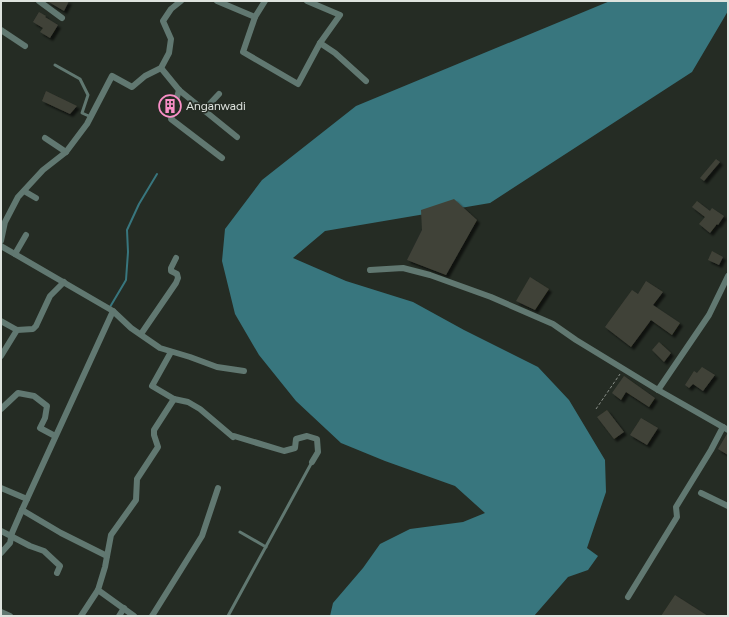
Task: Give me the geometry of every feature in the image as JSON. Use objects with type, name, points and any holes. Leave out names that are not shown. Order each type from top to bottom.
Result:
[{"type":"street","points":[[39,1],[62,18]]},
{"type":"street","points":[[1,241],[5,222],[18,197],[43,170],[66,152],[87,124],[112,76],[132,87],[145,76],[161,68],[169,53],[171,39],[163,21],[171,9],[180,1]]},
{"type":"street","points":[[217,1],[255,17]]},
{"type":"street","points":[[265,1],[255,17],[243,52],[298,84],[320,43],[340,15],[307,1]]},
{"type":"street","points":[[1,30],[25,46]]},
{"type":"street","points":[[320,43],[336,53],[366,81]]},
{"type":"street","points":[[161,68],[179,90],[237,137]]},
{"type":"street","points":[[179,90],[171,119],[222,158]]},
{"type":"street","points":[[204,110],[220,94]]},
{"type":"street","points":[[46,138],[66,152]]},
{"type":"street","points":[[24,191],[36,198]]},
{"type":"street","points":[[15,254],[26,235]]},
{"type":"street","points":[[1,246],[113,311],[131,328],[160,348],[217,367],[244,371]]},
{"type":"street","points":[[141,334],[176,283],[178,278],[177,274],[171,271],[170,268],[176,258]]},
{"type":"street","points":[[370,270],[403,268],[430,275],[485,295],[553,324],[576,340],[658,390],[726,429],[711,450],[676,508],[677,518],[628,596]]},
{"type":"street","points":[[658,390],[709,315],[728,276]]},
{"type":"street","points":[[1,321],[17,330],[33,329],[36,326],[50,296],[64,282]]},
{"type":"street","points":[[1,553],[10,543],[11,536],[22,510],[113,311]]},
{"type":"street","points":[[1,356],[17,330]]},
{"type":"street","points":[[171,352],[152,386],[174,399],[188,402],[200,409],[233,436],[284,451],[295,448],[296,439],[307,436],[317,439],[318,452],[312,462]]},
{"type":"street","points":[[1,408],[18,393],[34,396],[48,406],[45,418],[40,428],[55,436]]},
{"type":"street","points":[[81,616],[98,590],[112,534],[136,500],[137,479],[158,448],[154,430],[174,399]]},
{"type":"street","points":[[1,488],[27,499]]},
{"type":"street","points":[[152,616],[202,536],[218,488]]},
{"type":"street","points":[[701,493],[728,506]]},
{"type":"street","points":[[22,510],[61,533],[107,556]]},
{"type":"street","points":[[1,531],[30,546],[44,551],[60,566],[57,573]]},
{"type":"street","points":[[98,590],[134,616]]},
{"type":"street","points":[[119,616],[124,608]]},
{"type":"street","points":[[1,612],[10,616]]},
{"type":"lane","points":[[55,65],[80,79],[88,95],[82,113],[91,117]]},
{"type":"lane","points":[[228,616],[312,462]]},
{"type":"lane","points":[[240,532],[266,547]]},
{"type":"path","points":[[596,409],[624,368]]},
{"type":"water","points":[[610,1],[728,1],[728,11],[692,72],[490,203],[325,231],[293,258],[346,281],[413,302],[464,330],[538,367],[569,400],[605,460],[606,492],[587,548],[598,556],[588,570],[568,577],[534,616],[330,616],[333,603],[363,568],[380,544],[410,529],[463,522],[485,513],[455,486],[385,461],[341,443],[296,401],[259,355],[235,314],[222,261],[225,229],[262,180],[356,106]]},
{"type":"building","points":[[47,1],[69,1],[64,11]]},
{"type":"building","points":[[39,12],[58,25],[50,38],[40,32],[43,28],[33,22]]},
{"type":"building","points":[[46,91],[77,106],[70,114],[42,101]]},
{"type":"building","points":[[716,159],[720,162],[704,181],[700,178]]},
{"type":"building","points":[[454,199],[477,220],[446,275],[407,260],[422,230],[421,210]]},
{"type":"building","points":[[697,201],[710,211],[712,208],[724,216],[710,233],[699,224],[705,217],[692,207]]},
{"type":"building","points":[[712,251],[723,257],[719,265],[708,260]]},
{"type":"building","points":[[530,277],[549,289],[535,310],[516,301]]},
{"type":"building","points":[[646,281],[663,292],[653,305],[680,323],[672,335],[651,320],[631,347],[605,327],[632,290],[638,294]]},
{"type":"building","points":[[659,342],[671,353],[664,362],[652,350]]},
{"type":"building","points":[[702,367],[715,375],[703,391],[693,384],[689,388],[685,385],[694,371],[697,373]]},
{"type":"building","points":[[624,376],[655,398],[649,407],[626,392],[621,400],[612,393]]},
{"type":"building","points":[[607,410],[624,432],[614,439],[597,417]]},
{"type":"building","points":[[641,418],[658,428],[647,445],[630,435]]},
{"type":"building","points":[[728,434],[728,455],[718,449]]},
{"type":"building","points":[[675,595],[708,616],[661,616]]},
{"type":"waterway","points":[[110,307],[126,280],[128,252],[127,230],[139,204],[157,174]]},
{"type":"place","name":"Anganwadi","points":[[170,106]]}]
